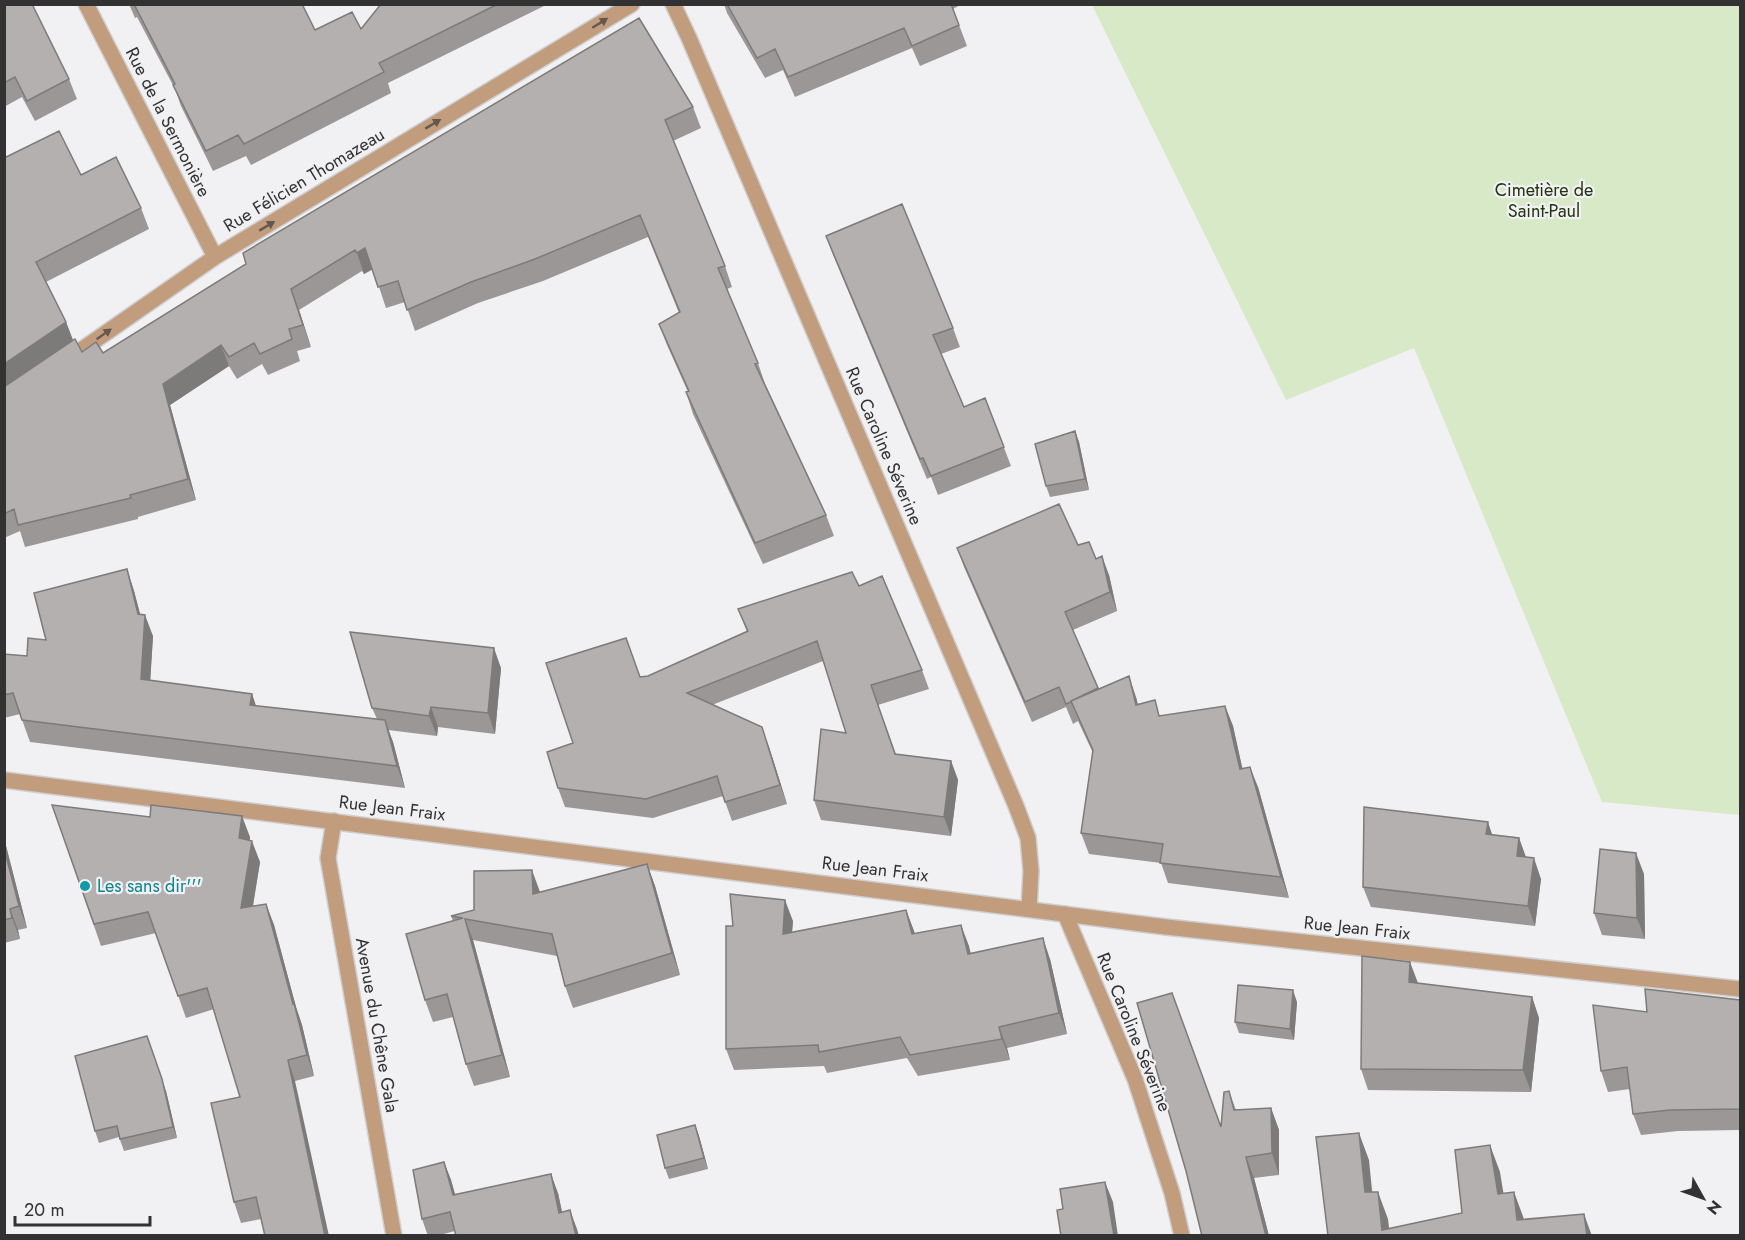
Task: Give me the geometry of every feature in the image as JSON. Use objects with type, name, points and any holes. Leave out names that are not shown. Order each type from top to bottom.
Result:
[{"type":"street","name":"Rue de la Sermonière","points":[[86,4],[214,257]]},
{"type":"street","name":"Rue Caroline Séverine","points":[[673,4],[1016,806],[1028,838],[1031,871],[1029,909]]},
{"type":"street","name":"Rue Félicien Thomazeau","points":[[52,369],[214,257],[623,7]]},
{"type":"street","name":"Rue Jean Fraix","points":[[4,780],[1177,928],[1740,989]]},
{"type":"street","name":"Avenue du Chêne Gala","points":[[334,820],[328,858],[394,1236]]},
{"type":"street","name":"Rue Caroline Séverine","points":[[1065,914],[1135,1079],[1172,1193],[1182,1236]]},
{"type":"green space","name":"Cimetière de Saint-Paul","points":[[1092,5],[1740,5],[1740,815],[1602,802],[1414,348],[1286,400]]},
{"type":"building","points":[[4,4],[32,4],[69,79],[27,101],[15,77],[4,83]]},
{"type":"building","points":[[134,4],[302,4],[315,30],[352,12],[361,29],[381,4],[498,4],[379,63],[384,72],[244,144],[238,135],[206,151]]},
{"type":"building","points":[[727,4],[951,4],[959,25],[912,46],[904,28],[788,77],[775,49],[757,58]]},
{"type":"building","points":[[639,18],[693,107],[665,120],[725,266],[718,268],[758,363],[755,364],[826,515],[755,543],[686,392],[689,391],[659,324],[680,312],[640,215],[407,310],[398,281],[378,287],[365,248],[357,253],[355,250],[291,289],[303,325],[289,329],[292,339],[260,354],[254,343],[229,357],[221,345],[163,384],[188,479],[130,495],[131,498],[18,525],[14,509],[4,514],[4,387],[75,339],[82,352],[96,342],[103,353],[246,264],[243,253]]},
{"type":"building","points":[[59,131],[81,175],[116,157],[141,208],[36,262],[66,322],[4,364],[4,158]]},
{"type":"building","points":[[902,204],[953,328],[933,335],[964,407],[985,398],[1004,447],[931,476],[923,458],[920,459],[826,236]]},
{"type":"building","points":[[1075,431],[1085,479],[1046,486],[1035,444]]},
{"type":"building","points":[[1059,504],[1078,545],[1089,542],[1096,559],[1102,556],[1110,592],[1065,612],[1098,688],[1066,704],[1059,687],[1025,702],[957,548]]},
{"type":"building","points":[[127,569],[138,614],[145,615],[141,679],[252,694],[250,705],[385,720],[397,766],[22,720],[13,693],[4,695],[4,654],[27,656],[28,638],[46,640],[34,593]]},
{"type":"building","points":[[852,572],[859,586],[882,576],[922,670],[871,685],[895,754],[951,761],[944,817],[814,800],[821,729],[846,733],[817,641],[687,693],[762,727],[780,785],[725,802],[717,776],[646,799],[558,788],[547,752],[573,743],[546,663],[626,638],[640,677],[648,676],[748,631],[738,609]]},
{"type":"building","points":[[350,632],[494,648],[488,713],[431,707],[429,716],[372,708]]},
{"type":"building","points":[[1129,676],[1136,705],[1155,700],[1159,716],[1225,706],[1240,769],[1250,767],[1281,877],[1160,863],[1163,844],[1081,833],[1093,750],[1071,701]]},
{"type":"building","points":[[52,805],[150,817],[151,805],[242,816],[239,838],[252,841],[241,908],[266,904],[294,1003],[307,1055],[288,1060],[325,1236],[265,1236],[256,1197],[234,1202],[211,1103],[240,1097],[207,988],[178,996],[148,912],[94,924]]},
{"type":"building","points":[[1364,807],[1488,822],[1486,834],[1519,838],[1517,856],[1534,858],[1528,906],[1363,887]]},
{"type":"building","points":[[4,848],[19,906],[10,909],[12,918],[4,920]]},
{"type":"building","points":[[1600,849],[1636,853],[1637,918],[1594,913]]},
{"type":"building","points":[[647,864],[672,953],[565,986],[552,934],[465,919],[502,1055],[466,1064],[447,994],[425,1000],[406,934],[463,918],[451,916],[474,910],[474,871],[532,870],[533,894]]},
{"type":"building","points":[[730,894],[785,900],[783,934],[906,910],[912,934],[961,925],[968,954],[1043,938],[1059,1013],[999,1027],[1002,1039],[910,1055],[900,1037],[819,1052],[818,1045],[726,1049],[726,926],[733,926]]},
{"type":"building","points":[[1362,956],[1410,962],[1409,982],[1532,997],[1523,1070],[1361,1069]]},
{"type":"building","points":[[1238,985],[1293,990],[1290,1029],[1235,1022]]},
{"type":"building","points":[[1645,989],[1740,1000],[1740,1109],[1670,1110],[1633,1114],[1627,1067],[1601,1071],[1593,1005],[1647,1012]]},
{"type":"building","points":[[1172,993],[1221,1127],[1224,1092],[1229,1091],[1234,1110],[1271,1108],[1272,1153],[1246,1157],[1266,1236],[1202,1236],[1186,1171],[1137,1003]]},
{"type":"building","points":[[147,1036],[162,1079],[173,1127],[120,1139],[117,1126],[95,1131],[75,1056]]},
{"type":"building","points":[[695,1125],[704,1158],[665,1168],[657,1135]]},
{"type":"building","points":[[1359,1133],[1365,1192],[1378,1192],[1382,1230],[1462,1213],[1455,1150],[1490,1145],[1498,1194],[1514,1192],[1517,1220],[1584,1214],[1587,1236],[1328,1236],[1316,1137]]},
{"type":"building","points":[[444,1162],[453,1195],[551,1174],[559,1213],[570,1210],[576,1236],[456,1236],[450,1212],[422,1219],[413,1170]]},
{"type":"building","points":[[1105,1182],[1114,1236],[1061,1236],[1057,1210],[1063,1209],[1060,1189]]},
{"type":"place","name":"Les sans dir'''","points":[[85,886]]}]
